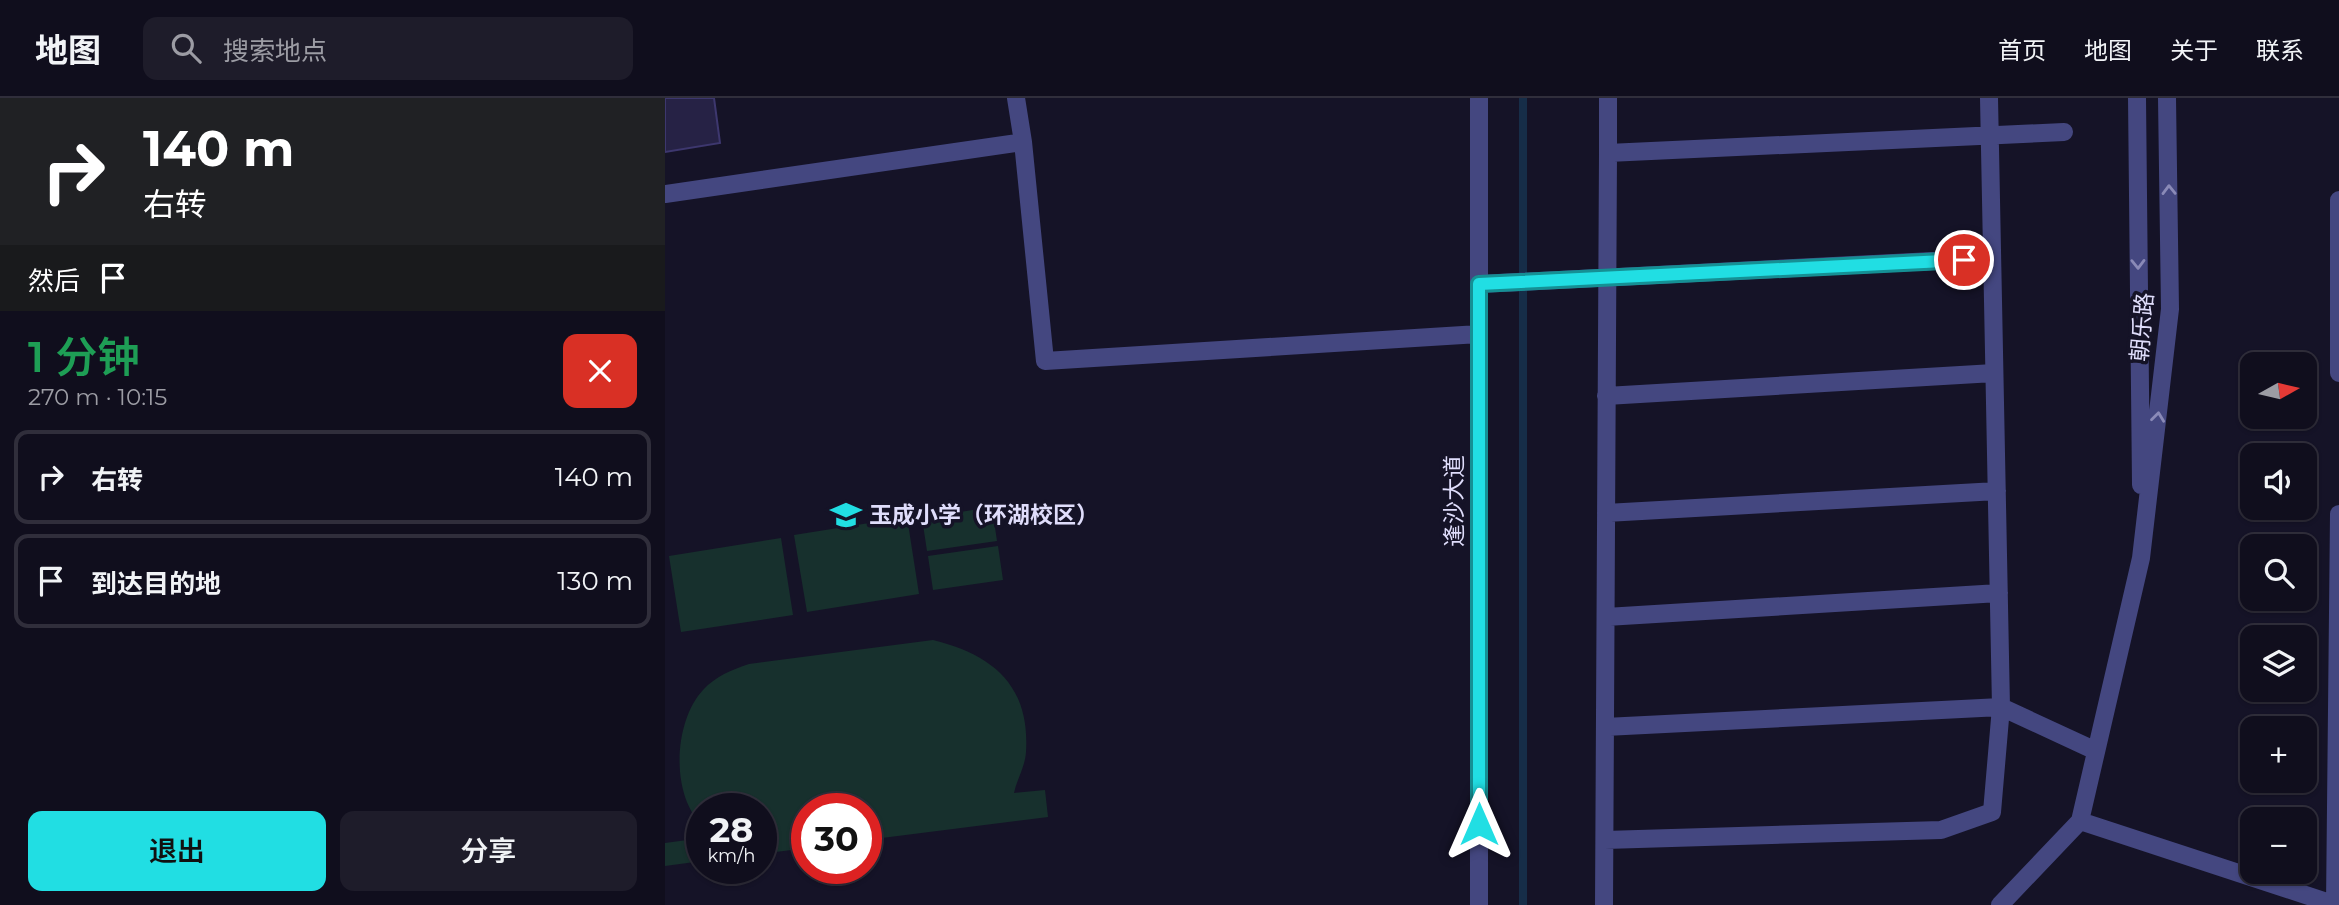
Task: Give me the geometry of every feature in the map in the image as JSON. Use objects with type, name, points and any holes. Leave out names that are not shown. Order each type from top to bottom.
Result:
[{"type":"street","points":[[1016,98],[1023,142],[1045,361],[1479,334]]},
{"type":"street","name":"逢沙大道","points":[[1479,98],[1479,905]]},
{"type":"street","points":[[1604,905],[1608,98]]},
{"type":"street","points":[[1605,840],[1941,830],[1992,812],[2001,708],[1989,98]]},
{"type":"street","name":"朝乐路","points":[[2137,98],[2141,558]]},
{"type":"street","name":"朝乐路","points":[[2080,821],[2141,558],[2170,309],[2167,98]]},
{"type":"street","points":[[1608,153],[2064,132]]},
{"type":"street","points":[[665,194],[1023,142]]},
{"type":"street","points":[[2338,204],[2339,373]]},
{"type":"street","points":[[1479,284],[1992,258]]},
{"type":"street","points":[[1606,396],[1994,373]]},
{"type":"street","points":[[1606,513],[1997,491]]},
{"type":"street","points":[[2000,905],[2080,821],[2336,905],[2339,514]]},
{"type":"street","points":[[1605,617],[1999,593]]},
{"type":"street","points":[[1605,727],[2001,708],[2096,751]]},
{"type":"green space","points":[[992,507],[997,541],[927,551],[922,518]]},
{"type":"green space","points":[[907,517],[919,594],[807,612],[794,535]]},
{"type":"green space","points":[[781,538],[793,615],[681,632],[669,556]]},
{"type":"green space","points":[[998,546],[1003,580],[933,590],[928,556]]},
{"type":"green space","points":[[933,640],[973,654],[990,664],[1003,677],[1022,708],[1026,752],[1014,793],[1045,790],[1048,817],[882,838],[882,793],[791,793],[791,850],[777,852],[777,793],[686,793],[686,797],[681,777],[682,738],[693,703],[713,681],[749,664]]},
{"type":"green space","points":[[686,840],[686,863],[665,866],[665,843]]},
{"type":"building","points":[[665,98],[714,98],[720,143],[665,152]]},
{"type":"waterway","points":[[1523,98],[1523,905]]},
{"type":"place","name":"玉成小学（环湖校区）","points":[[846,515]]},
{"type":"route","points":[[1479,824],[1479,284],[1964,260]]}]
